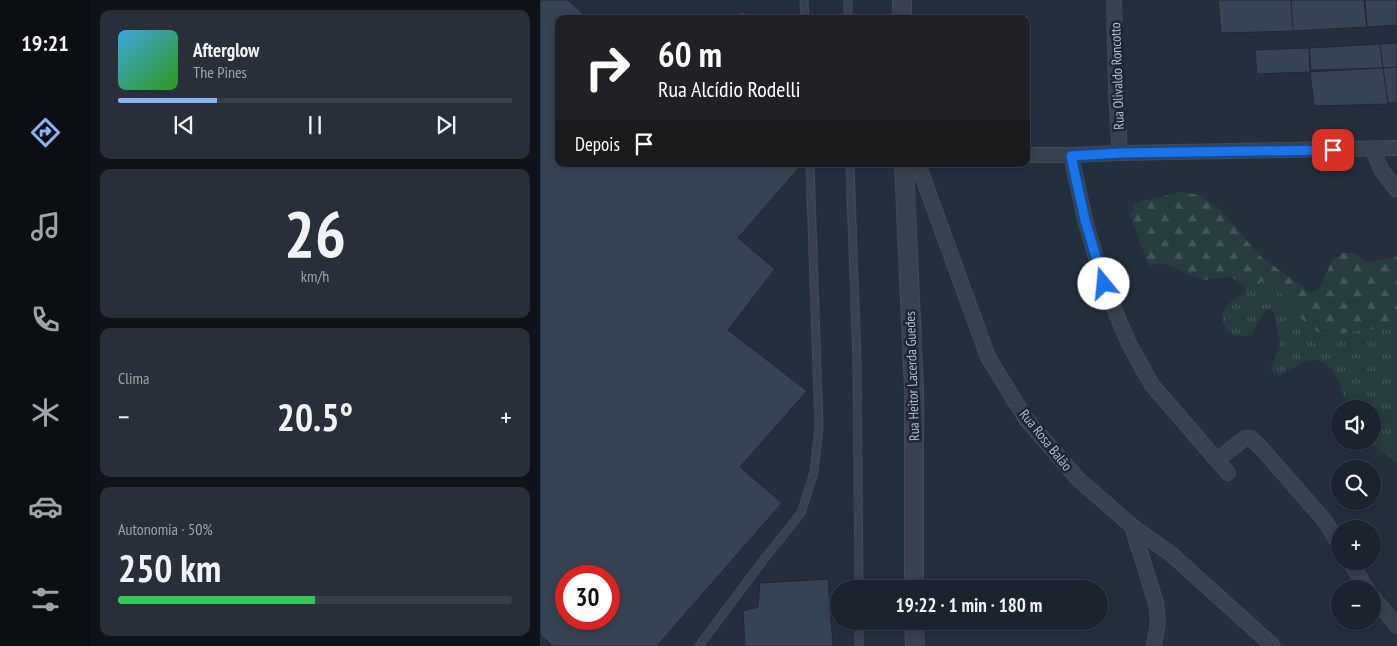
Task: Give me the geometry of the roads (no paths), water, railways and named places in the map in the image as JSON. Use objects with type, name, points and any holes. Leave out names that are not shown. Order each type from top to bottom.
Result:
[{"type":"street","points":[[902,0],[902,15]]},
{"type":"street","name":"Rua Olivaldo Roncotto","points":[[1114,0],[1116,90],[1120,153]]},
{"type":"street","points":[[1030,155],[1071,156],[1120,153],[1397,148]]},
{"type":"street","points":[[1372,149],[1382,171],[1397,190]]},
{"type":"street","points":[[1071,156],[1088,229],[1104,284],[1128,344],[1152,385],[1228,473]]},
{"type":"street","name":"Rua Heitor Lacerda Guedes","points":[[904,167],[914,389],[914,580]]},
{"type":"street","name":"Rua Rosa Balão","points":[[919,167],[988,357],[1026,420],[1078,479],[1132,526],[1171,554],[1274,646]]},
{"type":"street","points":[[1217,460],[1244,438],[1251,438],[1325,522],[1331,532]]},
{"type":"street","points":[[1132,526],[1156,603],[1158,622],[1154,646]]},
{"type":"street","points":[[1381,607],[1397,626]]},
{"type":"street","points":[[914,630],[915,646]]},
{"type":"lane","points":[[804,0],[805,15]]},
{"type":"lane","points":[[848,0],[848,15]]},
{"type":"lane","points":[[699,646],[801,513],[814,472],[819,427],[810,167]]},
{"type":"lane","points":[[850,167],[857,362],[859,580]]},
{"type":"lane","points":[[859,630],[859,646]]}]
